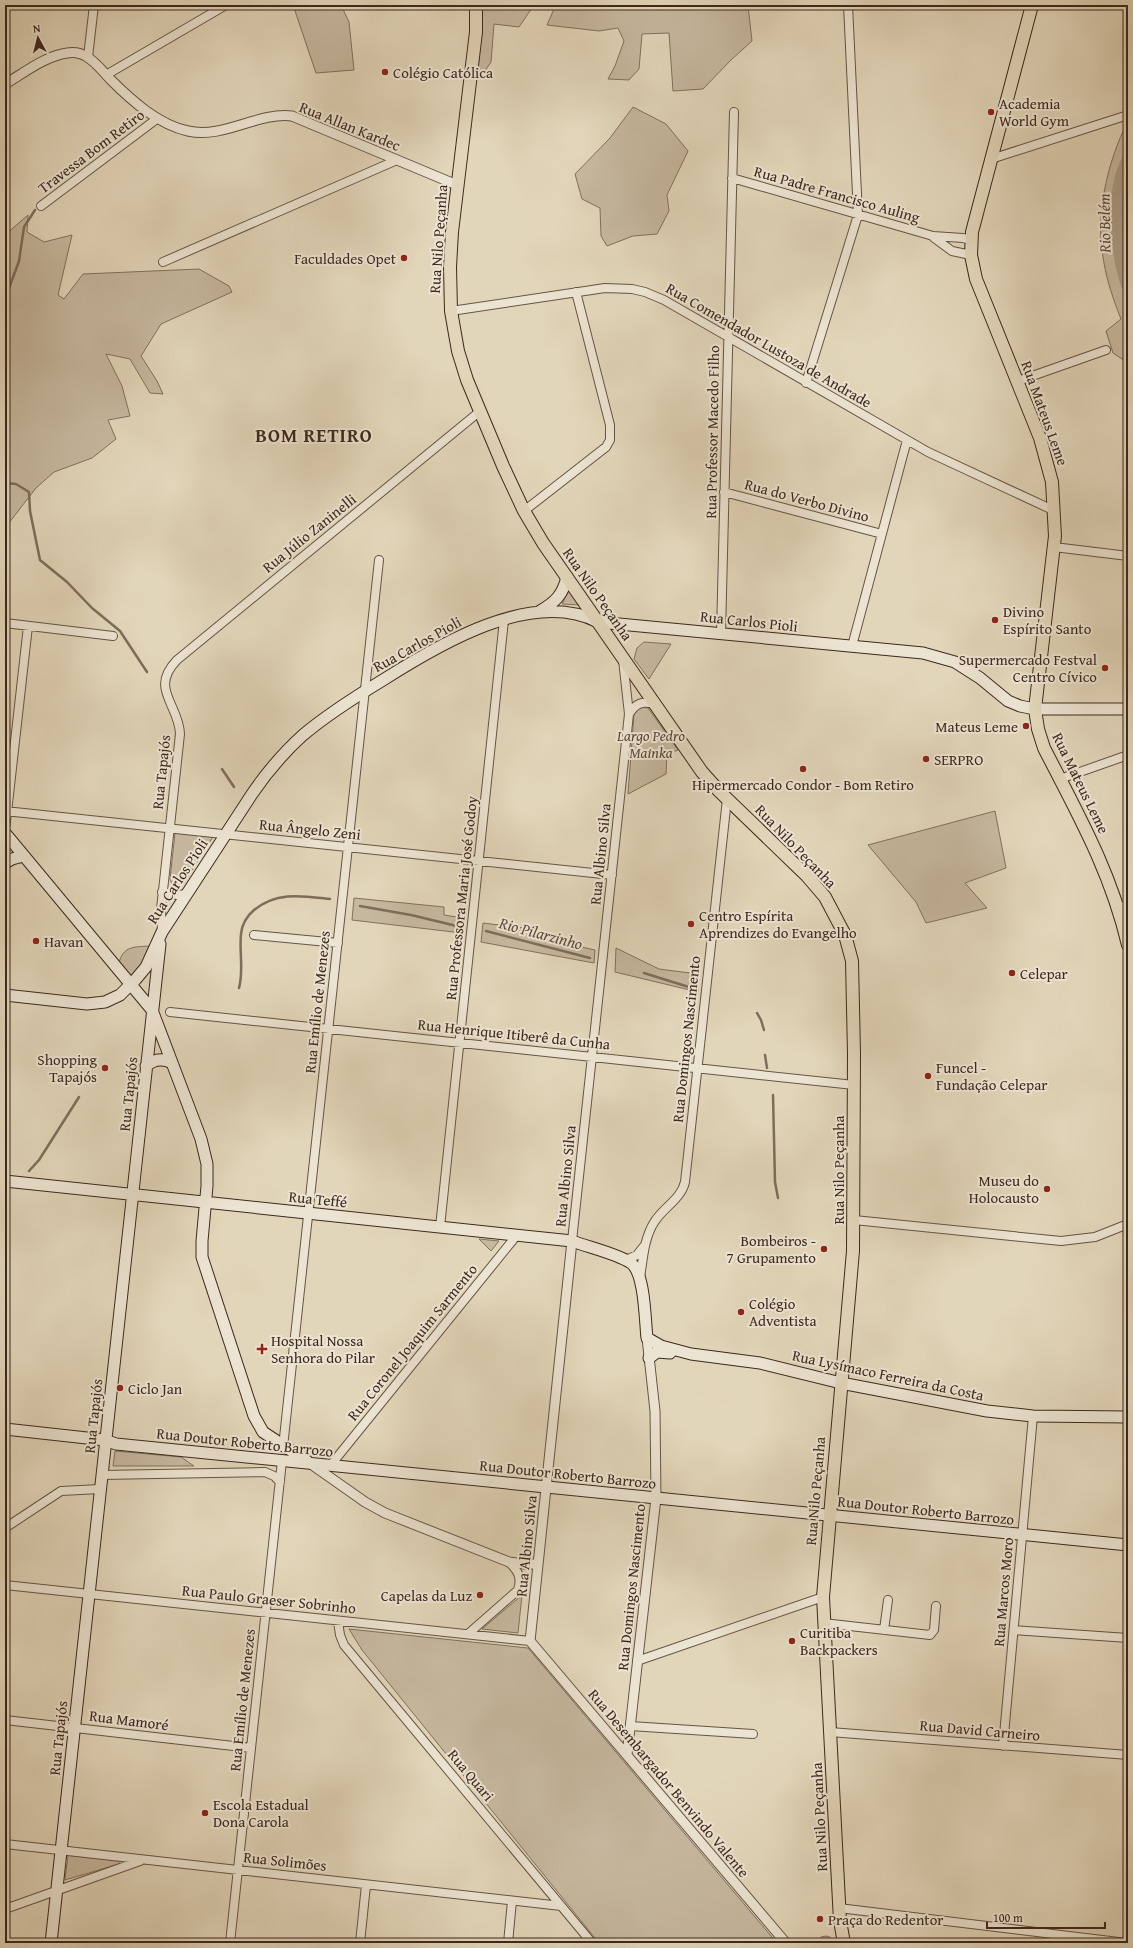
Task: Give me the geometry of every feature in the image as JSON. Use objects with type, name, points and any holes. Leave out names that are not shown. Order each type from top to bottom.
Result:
[{"type":"main road","name":"Rua Nilo Peçanha","points":[[476,5],[476,32],[457,185],[450,267],[451,311],[462,367],[479,412],[524,511],[540,538],[622,658],[702,772],[727,799],[816,885],[825,896],[838,918],[849,948],[853,974],[854,1220],[852,1268],[822,1597],[839,1908],[844,1943]]},
{"type":"main road","name":"Rua Mateus Leme","points":[[1032,5],[971,240],[971,255],[976,279],[1018,381],[1040,438],[1049,468],[1055,511],[1054,547],[1035,709],[1040,739],[1096,849],[1127,937]]},
{"type":"main road","points":[[538,612],[556,600],[561,594],[567,577]]},
{"type":"main road","name":"Rua Carlos Pioli","points":[[131,984],[146,967],[162,932],[225,834],[252,794],[277,761],[317,724],[365,691],[447,642],[504,620],[538,612],[550,611],[577,613],[598,622],[923,653],[946,658],[965,667],[1008,701],[1020,706],[1035,709],[1128,709]]},
{"type":"main road","points":[[5,833],[152,1010],[204,1150],[208,1175],[201,1250],[206,1273],[256,1423],[263,1432],[283,1447],[311,1464]]},
{"type":"main road","points":[[5,863],[23,856]]},
{"type":"main road","name":"Rua Tapajós","points":[[51,1943],[152,1010],[162,932]]},
{"type":"main road","points":[[5,995],[87,1004],[113,999],[131,984]]},
{"type":"main road","points":[[146,1066],[153,1061],[160,1060],[172,1063]]},
{"type":"main road","name":"Rua Teffé","points":[[5,1180],[572,1241],[626,1260]]},
{"type":"main road","name":"Rua Domingos Nascimento","points":[[626,1260],[637,1269],[640,1278],[647,1338]]},
{"type":"main road","name":"Rua Lysímaco Ferreira da Costa","points":[[647,1338],[661,1346],[691,1354],[774,1366],[842,1383],[988,1410],[1033,1416],[1128,1416]]},
{"type":"main road","points":[[649,1358],[657,1352],[691,1354]]},
{"type":"main road","name":"Rua Doutor Roberto Barrozo","points":[[5,1429],[105,1440],[116,1444],[1128,1546]]},
{"type":"main road","points":[[266,1459],[278,1454],[283,1447]]},
{"type":"street","points":[[5,84],[56,56],[67,53],[77,53],[88,57],[94,5]]},
{"type":"street","points":[[106,75],[226,5]]},
{"type":"street","points":[[806,383],[858,215],[848,5]]},
{"type":"street","name":"Rua Allan Kardec","points":[[88,57],[127,95],[158,118],[177,128],[200,133],[224,129],[277,116],[292,116],[457,185]]},
{"type":"street","name":"Rua Professor Macedo Filho","points":[[721,634],[734,112]]},
{"type":"street","points":[[991,159],[1128,115]]},
{"type":"street","name":"Travessa Bom Retiro","points":[[41,206],[158,118]]},
{"type":"street","points":[[163,262],[397,160]]},
{"type":"street","name":"Rua Padre Francisco Auling","points":[[732,178],[933,236],[971,240]]},
{"type":"street","name":"Rua Padre Francisco Auling","points":[[933,236],[952,251],[971,255]]},
{"type":"street","name":"Rua Comendador Lustoza de Andrade","points":[[451,311],[576,292],[618,288],[645,292],[664,300],[906,440],[951,464],[1055,511]]},
{"type":"street","points":[[524,511],[600,452],[610,440],[610,425],[576,292]]},
{"type":"street","points":[[1018,381],[1106,350]]},
{"type":"street","name":"Rua Júlio Zaninelli","points":[[165,682],[168,670],[177,660],[479,412]]},
{"type":"street","points":[[852,646],[906,440]]},
{"type":"street","name":"Rua do Verbo Divino","points":[[724,492],[882,534]]},
{"type":"street","points":[[1054,547],[1128,556]]},
{"type":"street","name":"Rua Emílio de Menezes","points":[[283,1447],[379,560]]},
{"type":"street","name":"Rua Professora Maria José Godoy","points":[[440,1227],[504,620]]},
{"type":"street","points":[[5,623],[113,636]]},
{"type":"street","points":[[5,830],[28,626]]},
{"type":"street","name":"Rua Albino Silva","points":[[530,1641],[629,714],[622,658]]},
{"type":"street","name":"Rua Tapajós","points":[[162,932],[162,892],[180,734],[177,718],[166,695],[165,682]]},
{"type":"street","points":[[629,714],[638,703],[645,702],[654,704]]},
{"type":"street","points":[[1060,779],[1128,755]]},
{"type":"street","name":"Rua Domingos Nascimento","points":[[640,1278],[645,1246],[654,1222],[684,1189],[727,799]]},
{"type":"street","name":"Rua Ângelo Zeni","points":[[6,811],[612,875]]},
{"type":"street","points":[[162,892],[177,895],[187,894]]},
{"type":"street","points":[[1116,903],[1128,911]]},
{"type":"street","points":[[254,935],[338,943]]},
{"type":"street","name":"Rua Henrique Itiberê da Cunha","points":[[170,1012],[854,1085]]},
{"type":"street","points":[[854,1220],[1061,1241],[1095,1237],[1128,1224]]},
{"type":"street","name":"Rua Coronel Joaquim Sarmento","points":[[330,1466],[517,1235]]},
{"type":"street","points":[[626,1260],[637,1255],[645,1246]]},
{"type":"street","name":"Rua Domingos Nascimento","points":[[627,1755],[656,1498],[655,1411],[647,1338]]},
{"type":"street","name":"Rua Marcos Moro","points":[[1003,1746],[1033,1416]]},
{"type":"street","name":"Rua Emílio de Menezes","points":[[230,1943],[282,1461]]},
{"type":"street","points":[[311,1464],[365,1502],[385,1513],[509,1562],[538,1564]]},
{"type":"street","points":[[330,1466],[332,1479]]},
{"type":"street","points":[[101,1475],[265,1472],[274,1476],[280,1482]]},
{"type":"street","points":[[5,1528],[61,1491],[100,1489]]},
{"type":"street","points":[[468,1634],[518,1590],[520,1584],[519,1574],[509,1562]]},
{"type":"street","name":"Rua Paulo Graeser Sobrinho","points":[[5,1586],[530,1641]]},
{"type":"street","points":[[637,1661],[822,1597]]},
{"type":"street","points":[[884,1630],[888,1600]]},
{"type":"street","points":[[823,1623],[930,1635],[934,1630],[936,1606]]},
{"type":"street","name":"Rua Quari","points":[[338,1621],[340,1635],[344,1645],[592,1943]]},
{"type":"street","points":[[1014,1630],[1128,1638]]},
{"type":"street","name":"Rua Desembargador Benvindo Valente","points":[[530,1641],[786,1943]]},
{"type":"street","name":"Rua Mamoré","points":[[5,1720],[251,1748]]},
{"type":"street","points":[[630,1726],[753,1734]]},
{"type":"street","name":"Rua David Carneiro","points":[[830,1732],[1128,1755]]},
{"type":"street","name":"Rua Solimões","points":[[5,1844],[562,1906]]},
{"type":"street","points":[[5,1908],[143,1860]]},
{"type":"street","points":[[360,1943],[366,1885]]},
{"type":"street","points":[[508,1943],[512,1901]]},
{"type":"street","points":[[839,1908],[1126,1943]]},
{"type":"green space","points":[[293,5],[341,5],[349,22],[354,70],[316,73]]},
{"type":"green space","points":[[480,5],[534,5],[519,27],[494,24],[491,62],[485,71],[478,71],[482,22]]},
{"type":"green space","points":[[580,5],[748,5],[752,41],[703,89],[673,91],[669,33],[642,34],[639,69],[629,80],[608,79],[615,66],[624,41],[618,28],[599,31],[547,25],[554,9]]},
{"type":"green space","points":[[633,107],[666,124],[688,151],[667,195],[669,211],[657,234],[633,236],[607,246],[601,236],[600,208],[582,199],[575,174],[610,138]]},
{"type":"green space","points":[[1127,123],[1128,242],[1116,246],[1119,266],[1128,295],[1128,363],[1113,353],[1106,331],[1121,319],[1106,273],[1101,240],[1102,206],[1105,188],[1114,154]]},
{"type":"green space","points":[[28,215],[27,232],[44,242],[72,235],[58,295],[64,299],[83,274],[199,269],[229,286],[232,292],[161,324],[141,356],[157,381],[163,394],[150,393],[130,359],[106,354],[122,386],[130,416],[108,420],[116,439],[92,458],[54,472],[36,488],[5,528],[5,235]]},
{"type":"green space","points":[[569,590],[580,605],[562,604]]},
{"type":"green space","points":[[644,642],[671,644],[649,679],[634,659],[637,648]]},
{"type":"green space","name":"Largo Pedro Mainka","points":[[641,707],[648,708],[678,750],[667,754],[666,774],[628,794],[634,714],[636,709]]},
{"type":"green space","points":[[995,811],[1006,868],[965,883],[987,908],[926,923],[916,902],[868,845]]},
{"type":"green space","points":[[175,833],[213,837],[183,884],[176,886],[172,884],[170,879]]},
{"type":"green space","points":[[354,898],[444,907],[444,915],[463,918],[462,933],[352,920]]},
{"type":"green space","points":[[483,923],[532,929],[532,936],[595,950],[594,963],[481,942]]},
{"type":"green space","points":[[149,946],[144,962],[132,978],[119,963],[123,953],[130,948]]},
{"type":"green space","points":[[616,948],[659,969],[698,974],[698,992],[615,972]]},
{"type":"green space","points":[[479,1239],[499,1241],[491,1251]]},
{"type":"green space","points":[[115,1451],[181,1457],[194,1466],[113,1466]]},
{"type":"green space","points":[[522,1595],[518,1633],[482,1629]]},
{"type":"green space","points":[[349,1629],[528,1648],[777,1943],[599,1943],[362,1650]]},
{"type":"green space","points":[[68,1855],[126,1862],[65,1880]]},
{"type":"green space","points":[[821,1937],[830,1937],[833,1943],[816,1943]]},
{"type":"waterway","name":"Rio Belém","points":[[1128,161],[1121,181],[1118,206],[1118,233],[1122,261],[1128,285]]},
{"type":"waterway","points":[[5,299],[19,261],[24,227],[35,210]]},
{"type":"waterway","points":[[5,483],[16,484],[29,492],[30,511],[40,560],[67,582],[92,608],[120,631],[147,672]]},
{"type":"waterway","points":[[222,769],[234,787]]},
{"type":"waterway","name":"Rio Pilarzinho","points":[[239,988],[241,974],[242,927],[251,912],[263,904],[281,897],[300,896],[330,899]]},
{"type":"waterway","name":"Rio Pilarzinho","points":[[360,906],[411,915],[461,927]]},
{"type":"waterway","name":"Rio Pilarzinho","points":[[486,931],[590,958]]},
{"type":"waterway","name":"Rio Pilarzinho","points":[[644,973],[692,988]]},
{"type":"waterway","name":"Rio Pilarzinho","points":[[757,1013],[764,1030]]},
{"type":"waterway","name":"Rio Pilarzinho","points":[[765,1055],[767,1068]]},
{"type":"waterway","name":"Rio Pilarzinho","points":[[773,1095],[775,1182],[778,1198]]},
{"type":"waterway","name":"Rio Pilarzinho","points":[[29,1171],[39,1160],[79,1097]]},
{"type":"place","name":"Colégio Católica","points":[[385,72]]},
{"type":"place","name":"Academia World Gym","points":[[991,112]]},
{"type":"place","name":"Faculdades Opet","points":[[404,258]]},
{"type":"place","name":"Divino Espírito Santo","points":[[995,620]]},
{"type":"place","name":"Supermercado Festval Centro Cívico","points":[[1105,668]]},
{"type":"place","name":"Mateus Leme","points":[[1026,726]]},
{"type":"place","name":"SERPRO","points":[[926,759]]},
{"type":"place","name":"Hipermercado Condor - Bom Retiro","points":[[803,769]]},
{"type":"place","name":"Centro Espírita Aprendizes do Evangelho","points":[[691,924]]},
{"type":"place","name":"Havan","points":[[36,941]]},
{"type":"place","name":"Celepar","points":[[1012,973]]},
{"type":"place","name":"Shopping Tapajós","points":[[105,1068]]},
{"type":"place","name":"Funcel - Fundação Celepar","points":[[928,1076]]},
{"type":"place","name":"Museu do Holocausto","points":[[1047,1189]]},
{"type":"place","name":"Bombeiros - 7 Grupamento","points":[[824,1249]]},
{"type":"place","name":"Colégio Adventista","points":[[741,1312]]},
{"type":"place","name":"Hospital Nossa Senhora do Pilar","points":[[262,1349]]},
{"type":"place","name":"Ciclo Jan","points":[[120,1388]]},
{"type":"place","name":"Capelas da Luz","points":[[480,1595]]},
{"type":"place","name":"Curitiba Backpackers","points":[[792,1641]]},
{"type":"place","name":"Escola Estadual Dona Carola","points":[[205,1813]]},
{"type":"place","name":"Praça do Redentor","points":[[820,1919]]},
{"type":"district","name":"BOM RETIRO","points":[[314,435]]}]
